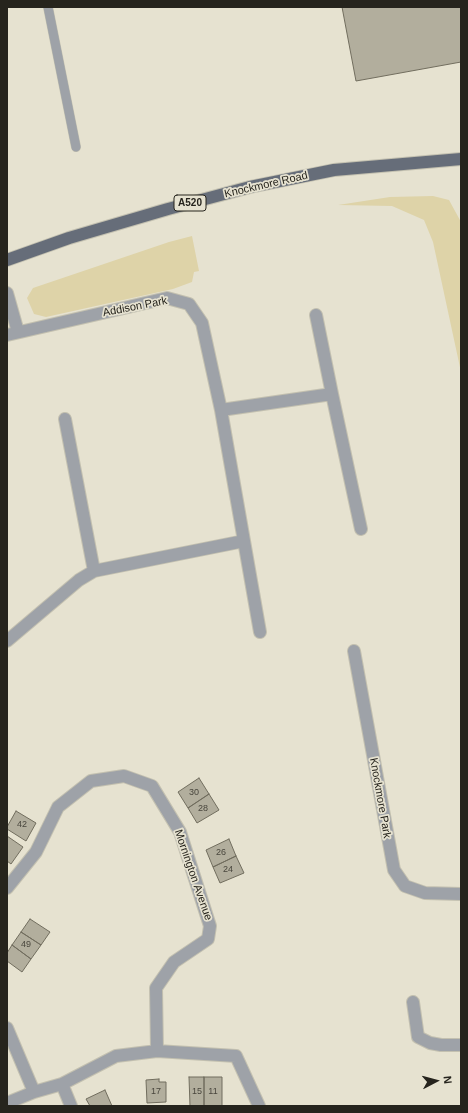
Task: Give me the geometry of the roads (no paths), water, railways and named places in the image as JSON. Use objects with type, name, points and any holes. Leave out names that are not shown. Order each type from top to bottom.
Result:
[{"type":"main road","name":"Knockmore Road","points":[[7,260],[69,238],[250,187],[334,170],[461,159]]},
{"type":"street","name":"Addison Park","points":[[7,293],[13,334],[167,298],[189,304],[202,323],[221,410],[260,632]]},
{"type":"street","points":[[316,315],[361,529]]},
{"type":"street","points":[[221,410],[332,394]]},
{"type":"street","points":[[65,419],[94,571]]},
{"type":"street","points":[[7,641],[79,580],[94,571],[244,541]]},
{"type":"street","name":"Knockmore Park","points":[[354,651],[394,870],[405,886],[425,893],[461,894]]},
{"type":"street","name":"Mornington Avenue","points":[[7,888],[36,852],[58,807],[92,781],[124,776],[152,786],[180,832],[210,926],[208,939],[174,962],[156,988],[157,1051]]},
{"type":"street","points":[[413,1002],[418,1037],[430,1043],[441,1045],[461,1045]]},
{"type":"street","points":[[7,1028],[34,1092]]},
{"type":"street","points":[[7,1103],[34,1092],[62,1084],[116,1056],[157,1051],[236,1056],[259,1106]]},
{"type":"street","points":[[62,1084],[71,1106]]},
{"type":"lane","points":[[48,7],[76,147]]}]
